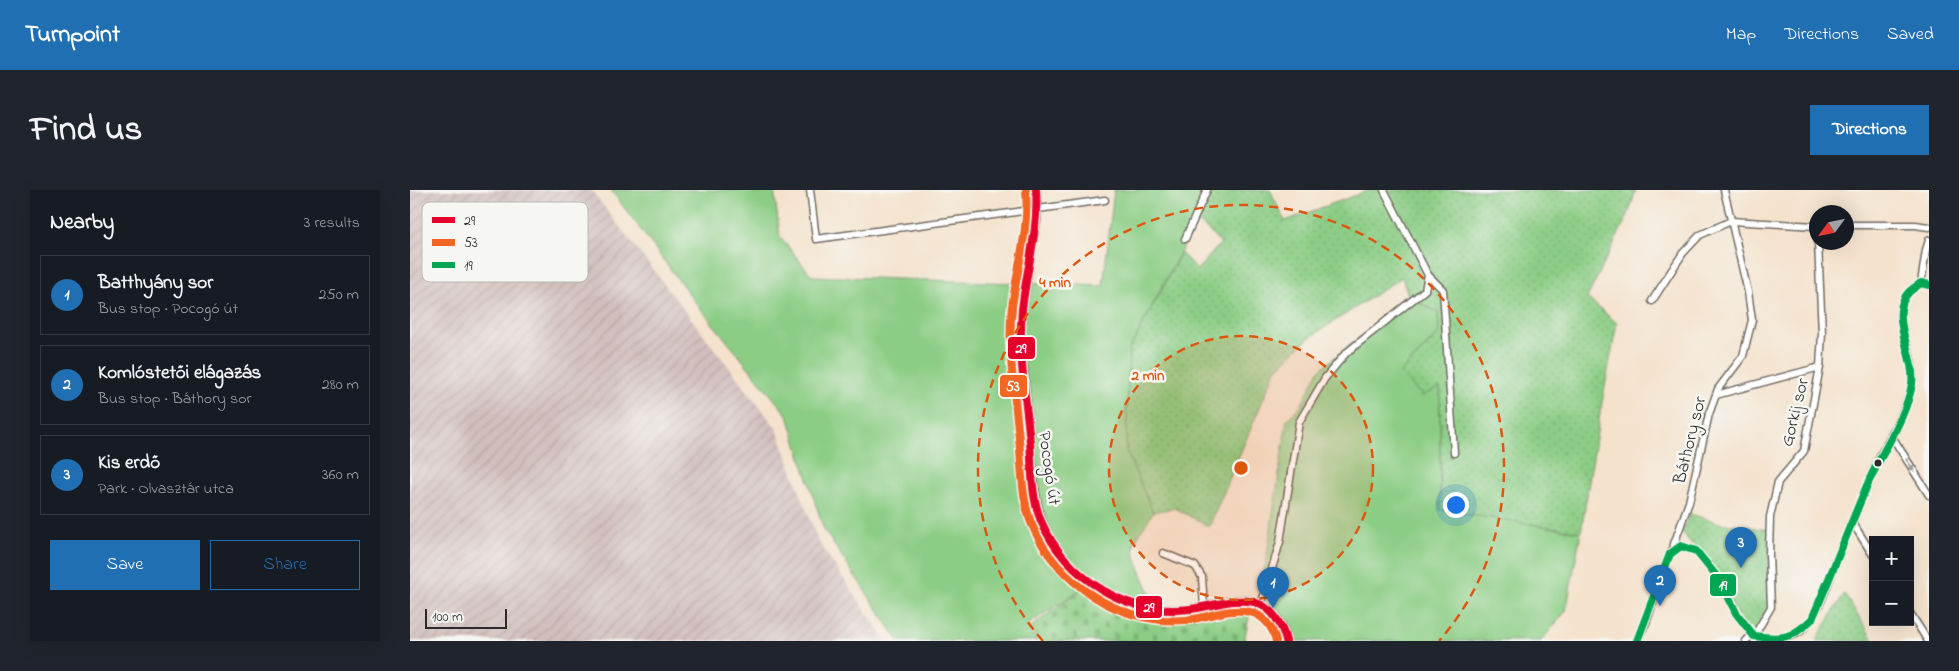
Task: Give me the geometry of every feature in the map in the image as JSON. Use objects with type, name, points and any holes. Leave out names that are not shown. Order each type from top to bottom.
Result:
[{"type":"main road","name":"Pocogó út","points":[[1036,190],[1037,210],[1022,308],[1021,355],[1034,487],[1038,508],[1046,529],[1059,552],[1074,569],[1106,592],[1132,604],[1156,610],[1183,610],[1241,601],[1261,604]]},
{"type":"main road","points":[[1261,604],[1277,618],[1286,641]]},
{"type":"street","points":[[810,190],[816,239],[1105,200]]},
{"type":"street","points":[[1185,239],[1206,190]]},
{"type":"street","points":[[1384,190],[1428,276],[1443,290],[1454,453]]},
{"type":"street","name":"Báthory sor","points":[[1637,641],[1689,502],[1709,414],[1716,395],[1742,356],[1752,320],[1741,258],[1724,190]]},
{"type":"street","points":[[1652,301],[1683,253],[1700,236],[1731,221],[1809,226]]},
{"type":"street","points":[[1854,225],[1916,225],[1929,227]]},
{"type":"street","points":[[1921,283],[1929,240]]},
{"type":"street","name":"Gorkij sor","points":[[1746,641],[1754,635],[1771,607],[1770,517],[1778,482],[1804,451],[1820,367],[1822,333],[1818,250]]},
{"type":"street","points":[[1261,604],[1280,542],[1299,422],[1325,378],[1346,353],[1424,290],[1428,276]]},
{"type":"street","points":[[1670,554],[1681,546],[1696,551],[1722,583],[1736,613],[1754,635],[1781,640],[1800,633],[1812,619],[1912,382],[1913,364],[1900,323],[1901,305],[1910,290],[1921,283],[1929,285]]},
{"type":"street","points":[[1716,395],[1820,367]]},
{"type":"street","points":[[1891,435],[1929,495]]},
{"type":"street","points":[[1852,522],[1869,549]]},
{"type":"street","points":[[1163,553],[1195,566],[1202,577],[1204,607]]},
{"type":"street","points":[[1914,619],[1928,641]]},
{"type":"shaded area","points":[[410,190],[591,190],[777,429],[818,541],[886,641],[410,641]]},
{"type":"green space","points":[[611,190],[774,190],[780,237],[812,276],[1103,286],[1114,190],[1213,190],[1129,350],[1126,450],[1153,512],[1134,543],[1135,558],[1161,619],[1081,589],[1026,626],[1037,641],[899,641],[824,530],[788,416],[696,303]]},
{"type":"green space","points":[[1213,190],[1270,190],[1285,221],[1370,190],[1636,190],[1628,215],[1587,298],[1617,323],[1581,532],[1440,510],[1440,387],[1422,396],[1400,373],[1439,333],[1438,312],[1409,298],[1402,277],[1309,338],[1276,369],[1209,527],[1175,508],[1153,512],[1126,450],[1129,350],[1181,253],[1197,270],[1221,243],[1197,220]]},
{"type":"green space","points":[[1409,298],[1438,312],[1439,333],[1400,373],[1440,386],[1440,509],[1581,532],[1566,611],[1541,641],[1291,641],[1280,612],[1258,589],[1266,561],[1287,420],[1302,404],[1319,370]]},
{"type":"green space","points":[[1690,514],[1719,523],[1770,530],[1771,607],[1753,634],[1736,613],[1722,583],[1698,549],[1683,533]]},
{"type":"green space","points":[[1081,589],[1161,619],[1179,620],[1227,610],[1251,608],[1244,641],[1039,641],[1030,628]]},
{"type":"green space","points":[[1844,594],[1874,641],[1816,641]]},
{"type":"transit line","name":"29","points":[[1036,190],[1036,220],[1022,310],[1022,360],[1035,502],[1041,521],[1052,541],[1066,560],[1083,576],[1122,600],[1144,607],[1167,610],[1198,608],[1238,601],[1254,602],[1271,612],[1282,628],[1286,641]]},
{"type":"transit line","name":"53","points":[[1026,191],[1026,220],[1012,307],[1010,340],[1024,493],[1028,515],[1043,546],[1075,582],[1115,608],[1138,616],[1162,620],[1186,620],[1234,611],[1250,612],[1264,619],[1273,631],[1276,641]]},
{"type":"transit line","name":"19","points":[[1637,641],[1670,554],[1681,546],[1696,551],[1722,583],[1736,613],[1754,636],[1772,638],[1786,636],[1798,631],[1812,619],[1869,481],[1905,409],[1909,397],[1912,373],[1901,323],[1903,301],[1909,292],[1921,283],[1929,285]]},
{"type":"place","name":"Kis erdő","points":[[1741,568]]},
{"type":"place","name":"Komlóstetői elágazás","points":[[1660,606]]},
{"type":"place","name":"Batthyány sor","points":[[1273,608]]}]
